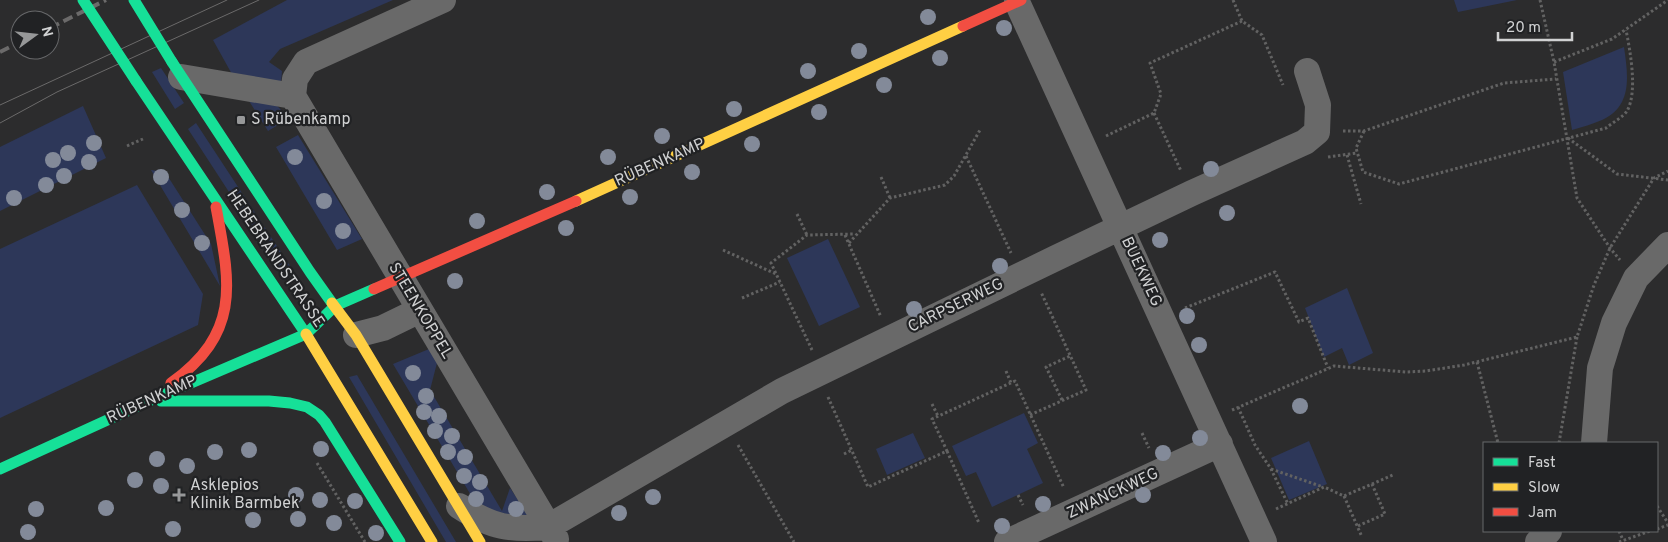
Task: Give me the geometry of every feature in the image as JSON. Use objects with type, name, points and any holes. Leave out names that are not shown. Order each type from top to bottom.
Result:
[{"type":"main road","name":"HEBEBRANDSTRASSE","points":[[83,0],[306,334],[432,542]]},
{"type":"main road","name":"HEBEBRANDSTRASSE","points":[[134,0],[176,70],[335,306],[348,335],[459,506],[480,542]]},
{"type":"main road","name":"RÜBENKAMP","points":[[0,469],[149,400],[306,334],[335,306],[554,211],[1019,1]]},
{"type":"main road","points":[[149,400],[193,366],[211,345],[222,320],[226,306],[228,281],[215,198]]},
{"type":"main road","name":"RÜBENKAMP","points":[[306,334],[323,334]]},
{"type":"main road","points":[[149,400],[269,401],[307,407],[319,415],[325,422],[400,542]]},
{"type":"street","points":[[176,70],[293,96],[295,79],[306,62],[443,0]]},
{"type":"street","name":"BUEKWEG","points":[[1019,1],[1083,146],[1264,542]]},
{"type":"street","points":[[1307,71],[1318,105],[1317,132]]},
{"type":"street","name":"STEENKOPPEL","points":[[293,96],[553,534]]},
{"type":"street","name":"CARPSERWEG","points":[[553,534],[726,423],[782,391],[1192,193],[1305,142],[1317,132]]},
{"type":"street","points":[[1594,442],[1600,368],[1614,323],[1636,278],[1668,245]]},
{"type":"street","points":[[348,335],[383,328],[420,310]]},
{"type":"street","name":"ZWANCKWEG","points":[[1007,542],[1220,444]]},
{"type":"street","points":[[459,506],[474,516],[502,527],[553,534]]},
{"type":"street","points":[[1538,542],[1547,532]]},
{"type":"path","points":[[1233,0],[1242,21],[1262,35],[1284,88]]},
{"type":"path","points":[[1540,0],[1554,62],[1577,198],[1610,248],[1636,278]]},
{"type":"path","points":[[1554,62],[1612,40],[1668,0]]},
{"type":"path","points":[[1083,146],[1154,113],[1161,94],[1150,63],[1242,21]]},
{"type":"path","points":[[1364,131],[1356,148],[1363,172],[1399,184],[1606,128],[1627,111],[1632,94],[1632,62],[1626,30]]},
{"type":"path","points":[[1317,132],[1364,131],[1504,83],[1556,79]]},
{"type":"path","points":[[1154,113],[1192,193]]},
{"type":"path","points":[[849,243],[855,234],[890,198],[945,184],[954,176],[980,130]]},
{"type":"path","points":[[127,146],[144,138]]},
{"type":"path","points":[[1568,138],[1617,174],[1668,180]]},
{"type":"path","points":[[1347,154],[1361,204]]},
{"type":"path","points":[[966,156],[1021,275]]},
{"type":"path","points":[[1559,442],[1577,337],[1594,285],[1610,248],[1654,178],[1668,171]]},
{"type":"path","points":[[881,176],[890,198]]},
{"type":"path","points":[[798,214],[807,235]]},
{"type":"path","points":[[855,234],[807,235],[771,263],[868,487],[946,451]]},
{"type":"path","points":[[845,235],[890,338]]},
{"type":"path","points":[[723,250],[776,274]]},
{"type":"path","points":[[1178,311],[1275,272],[1299,322],[1308,318],[1328,368]]},
{"type":"path","points":[[742,298],[780,282]]},
{"type":"path","points":[[1030,415],[1086,390],[1041,291],[1049,287]]},
{"type":"path","points":[[1224,414],[1334,366],[1406,372],[1426,371],[1477,362],[1577,337]]},
{"type":"path","points":[[1062,400],[1046,367],[1070,356]]},
{"type":"path","points":[[1477,362],[1498,442]]},
{"type":"path","points":[[1006,370],[1011,383]]},
{"type":"path","points":[[979,522],[932,419],[1015,381],[1064,488]]},
{"type":"path","points":[[932,404],[938,416]]},
{"type":"path","points":[[1238,408],[1255,445],[1271,469],[1288,504]]},
{"type":"path","points":[[726,423],[794,542]]},
{"type":"path","points":[[1142,433],[1149,448]]},
{"type":"path","points":[[844,454],[852,450]]},
{"type":"path","points":[[316,461],[365,542]]},
{"type":"path","points":[[1271,469],[1324,487],[1344,496],[1362,537]]},
{"type":"path","points":[[1344,496],[1393,475]]},
{"type":"path","points":[[1358,526],[1385,514],[1372,484]]},
{"type":"path","points":[[1269,513],[1324,487]]},
{"type":"path","points":[[1018,494],[1022,505]]},
{"type":"path","points":[[1658,508],[1668,524]]},
{"type":"path","points":[[1621,541],[1647,532]]},
{"type":"shaded area","points":[[287,0],[393,0],[280,49],[269,62],[282,71],[281,83],[233,76],[213,40]]},
{"type":"shaded area","points":[[1454,0],[1517,0],[1458,12]]},
{"type":"shaded area","points":[[1624,47],[1627,79],[1624,98],[1619,107],[1602,120],[1572,130],[1563,72]]},
{"type":"shaded area","points":[[161,68],[184,103],[175,109],[152,72]]},
{"type":"shaded area","points":[[249,101],[272,103],[280,108],[288,119],[268,131]]},
{"type":"shaded area","points":[[83,106],[106,158],[0,211],[0,147]]},
{"type":"shaded area","points":[[196,123],[294,272],[285,278],[188,129]]},
{"type":"shaded area","points":[[298,135],[362,239],[337,250],[276,147]]},
{"type":"shaded area","points":[[151,170],[165,172],[211,244],[220,286]]},
{"type":"shaded area","points":[[137,185],[203,294],[198,325],[0,418],[0,249]]},
{"type":"shaded area","points":[[828,239],[860,307],[819,326],[787,258]]},
{"type":"shaded area","points":[[1347,288],[1373,353],[1349,365],[1342,348],[1324,357],[1305,308]]},
{"type":"shaded area","points":[[429,349],[437,363],[430,390],[502,511],[510,488],[527,513],[526,519],[482,508],[472,497],[393,364]]},
{"type":"shaded area","points":[[357,375],[456,542],[446,542],[349,377]]},
{"type":"shaded area","points":[[1024,413],[1038,443],[1027,449],[1043,483],[992,507],[976,472],[966,476],[952,446]]},
{"type":"shaded area","points":[[913,433],[925,458],[887,475],[876,449]]},
{"type":"shaded area","points":[[1309,441],[1327,484],[1289,500],[1271,458]]},
{"type":"tram line","points":[[0,105],[227,0]]},
{"type":"tram line","points":[[0,123],[57,92],[259,0]]},
{"type":"railway","points":[[60,23],[106,0]]},
{"type":"railway","points":[[0,52],[10,47]]},
{"type":"traffic: fast","points":[[83,0],[136,81]]},
{"type":"traffic: fast","points":[[134,0],[172,62]]},
{"type":"traffic: fast","points":[[172,62],[332,303]]},
{"type":"traffic: fast","points":[[136,81],[306,334]]},
{"type":"traffic: fast","points":[[0,469],[149,401],[306,334],[335,306],[374,289]]},
{"type":"traffic: fast","points":[[161,401],[269,401],[307,407],[319,415],[325,422],[400,542]]},
{"type":"traffic: slow","points":[[576,201],[963,26]]},
{"type":"traffic: slow","points":[[332,303],[356,335],[480,542]]},
{"type":"traffic: slow","points":[[306,334],[432,542]]},
{"type":"traffic: jam","points":[[963,26],[1021,0]]},
{"type":"traffic: jam","points":[[374,289],[576,201]]},
{"type":"traffic: jam","points":[[171,383],[194,364],[210,345],[220,325],[227,283],[216,207]]},
{"type":"place","name":"S Rübenkamp","points":[[241,120]]},
{"type":"place","name":"Asklepios Klinik Barmbek","points":[[179,495]]}]
